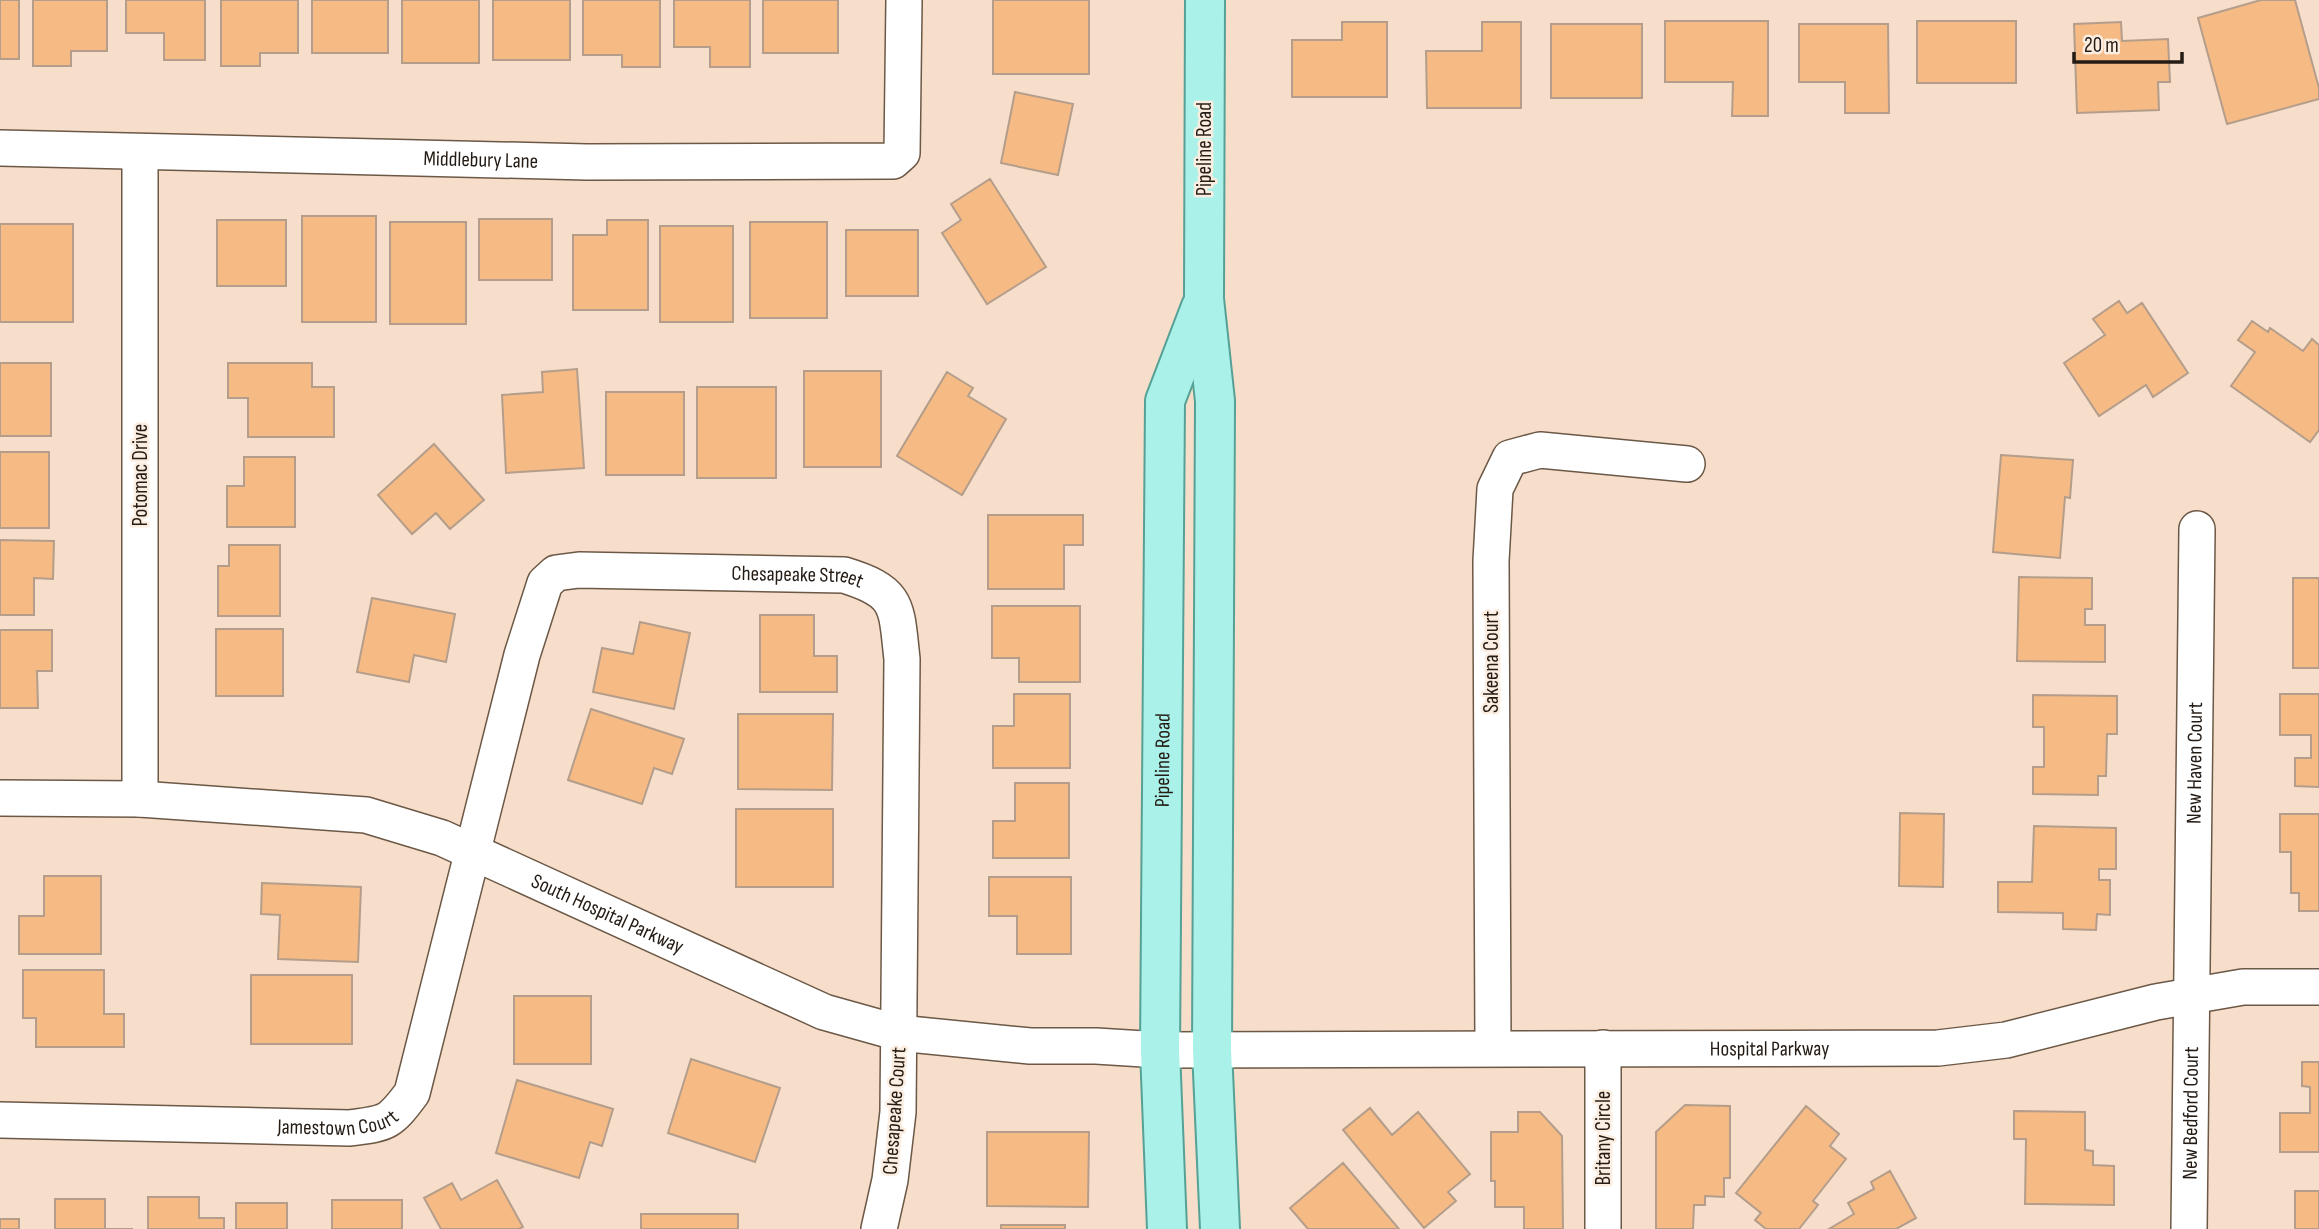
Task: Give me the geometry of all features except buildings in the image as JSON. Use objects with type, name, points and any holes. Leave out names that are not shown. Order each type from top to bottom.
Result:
[{"type":"main road","name":"Pipeline Road","points":[[1205,0],[1204,299],[1215,401],[1212,1049],[1220,1229]]},
{"type":"main road","name":"Pipeline Road","points":[[1167,1229],[1160,1050],[1165,401],[1204,299]]},
{"type":"street","name":"Middlebury Lane","points":[[0,148],[587,162],[893,161],[902,153],[904,0]]},
{"type":"street","name":"Potomac Drive","points":[[140,152],[140,799]]},
{"type":"street","name":"Sakeena Court","points":[[1493,1048],[1491,561],[1495,488],[1510,458],[1541,450],[1687,464]]},
{"type":"street","name":"New Haven Court","points":[[2191,997],[2196,529]]},
{"type":"street","name":"Chesapeake Street","points":[[473,852],[522,655],[545,583],[556,573],[579,570],[844,575],[871,583],[887,596],[896,612],[902,659],[899,1033]]},
{"type":"street","name":"South Hospital Parkway","points":[[0,797],[140,799],[366,815],[442,838],[824,1012],[899,1033],[1030,1046],[1212,1049]]},
{"type":"street","name":"Jamestown Court","points":[[0,1120],[350,1128],[384,1123],[396,1116],[412,1093],[473,852]]},
{"type":"street","name":"Hospital Parkway","points":[[1212,1049],[1938,1048],[2006,1040],[2156,1002],[2243,987],[2319,987]]},
{"type":"street","name":"New Bedford Court","points":[[2189,1229],[2191,997]]},
{"type":"street","name":"Chesapeake Court","points":[[879,1229],[890,1180],[898,1112],[899,1033]]},
{"type":"street","name":"Britany Circle","points":[[1603,1048],[1603,1229]]}]
